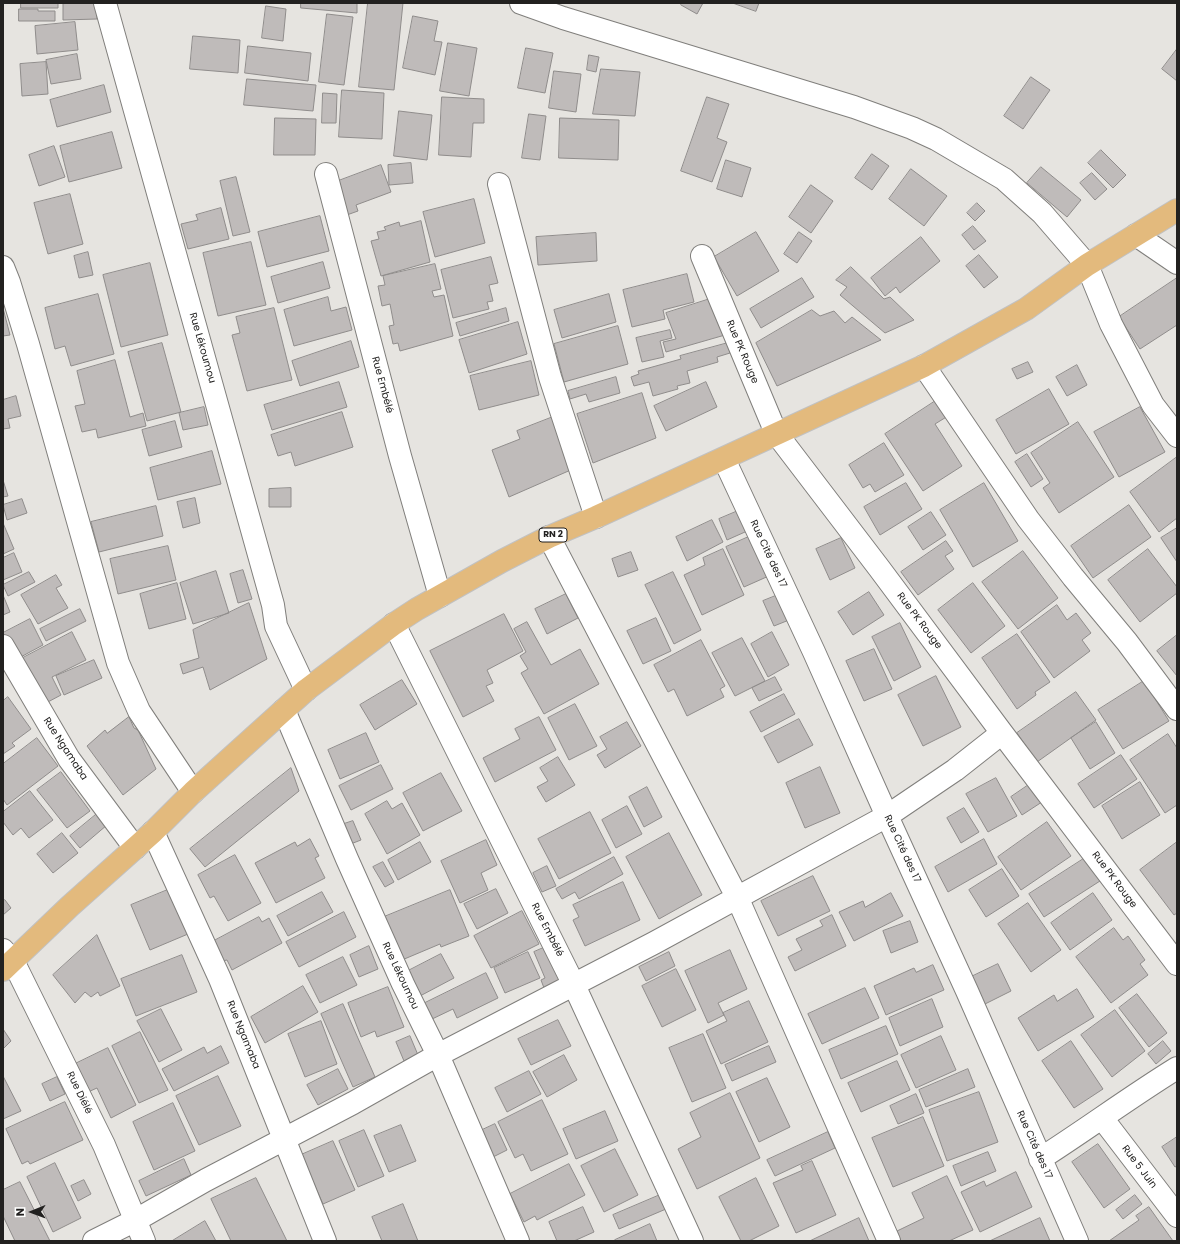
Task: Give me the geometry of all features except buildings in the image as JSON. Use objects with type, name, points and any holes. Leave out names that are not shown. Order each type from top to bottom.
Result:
[{"type":"highway","name":"RN 2","points":[[6,961],[153,832],[193,792],[306,690],[394,624],[502,561],[548,538],[924,366],[1026,309],[1087,265],[1177,210]]},
{"type":"street","name":"Rue Lékoumou","points":[[105,3],[274,605],[276,626],[306,690]]},
{"type":"street","points":[[521,3],[563,18],[854,106],[912,128],[936,139],[1004,179],[1042,213],[1087,265],[1111,324],[1153,405],[1177,436]]},
{"type":"street","name":"Rue Embélé","points":[[326,174],[400,456],[440,596]]},
{"type":"street","points":[[499,184],[550,377],[596,517]]},
{"type":"street","points":[[1136,235],[1177,263]]},
{"type":"street","name":"Rue PK Rouge","points":[[702,256],[776,434],[880,568],[1002,733],[1177,964]]},
{"type":"street","points":[[3,267],[28,344],[118,663],[139,711],[193,792]]},
{"type":"street","points":[[924,366],[1028,520],[1127,642],[1177,709]]},
{"type":"street","name":"Rue Cité des 17","points":[[724,458],[814,652],[967,991],[1077,1241]]},
{"type":"street","points":[[548,538],[738,897],[889,1241]]},
{"type":"street","name":"Rue Embélé","points":[[394,624],[574,985],[692,1241]]},
{"type":"street","name":"Rue Ngamaba","points":[[3,646],[70,759],[135,848]]},
{"type":"street","name":"Rue Lékoumou","points":[[284,710],[346,859],[403,984],[438,1054],[518,1241]]},
{"type":"street","points":[[94,1241],[136,1220],[206,1180],[352,1103],[438,1054],[654,943],[887,816],[955,770],[1002,733]]},
{"type":"street","name":"Rue Ngamaba","points":[[153,832],[220,979],[326,1241]]},
{"type":"street","name":"Rue Diélé","points":[[6,961],[104,1145],[144,1241]]},
{"type":"street","points":[[1040,1159],[1177,1068]]},
{"type":"street","name":"Rue 5 Juin","points":[[1102,1118],[1177,1216]]}]
